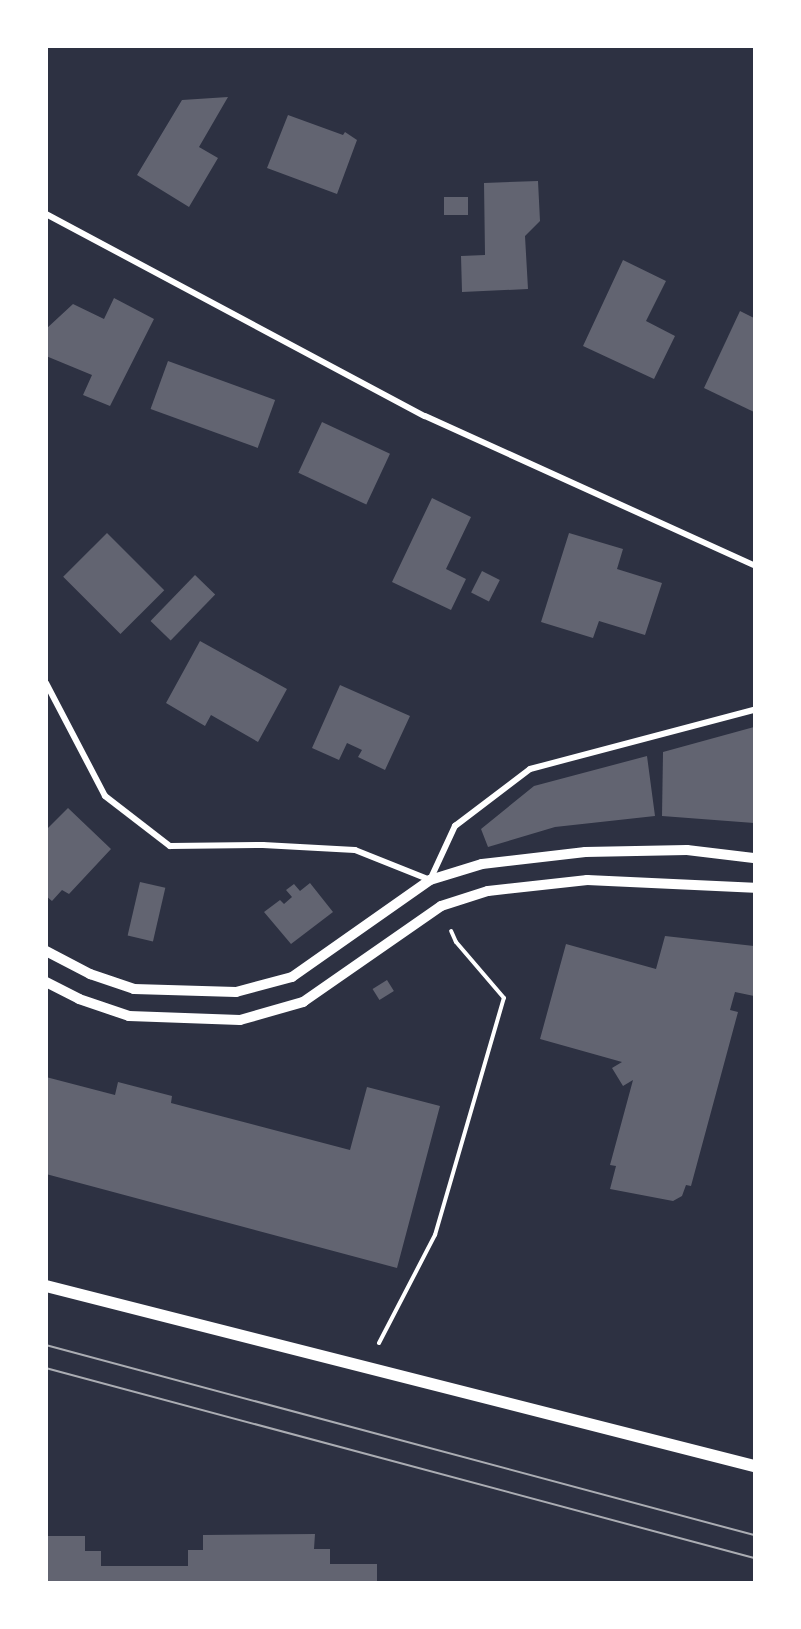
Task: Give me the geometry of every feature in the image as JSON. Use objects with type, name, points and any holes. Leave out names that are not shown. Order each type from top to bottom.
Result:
[{"type":"main road","points":[[46,1286],[754,1466]]},
{"type":"street","points":[[46,214],[425,416],[754,565]]},
{"type":"street","points":[[46,683],[105,796],[170,846],[263,845],[355,850],[430,880]]},
{"type":"street","points":[[430,880],[455,826],[530,769],[754,710]]},
{"type":"street","points":[[46,951],[90,974],[134,989],[236,992],[292,977],[430,880],[483,864],[585,852],[687,850],[754,858]]},
{"type":"street","points":[[46,982],[79,999],[129,1016],[240,1020],[303,1002],[441,906],[488,891],[587,880],[754,888]]},
{"type":"path","points":[[367,1368],[435,1235],[504,998],[456,942],[441,906]]},
{"type":"building","points":[[228,97],[199,147],[218,158],[189,207],[137,175],[182,100]]},
{"type":"building","points":[[288,115],[343,135],[345,132],[357,140],[337,194],[267,168]]},
{"type":"building","points":[[538,181],[540,221],[525,236],[528,289],[462,292],[461,256],[485,255],[484,183]]},
{"type":"building","points":[[444,197],[468,197],[468,215],[444,215]]},
{"type":"building","points":[[623,260],[666,281],[646,321],[675,336],[654,379],[583,346]]},
{"type":"building","points":[[114,298],[154,319],[110,406],[83,395],[92,375],[46,356],[46,329],[73,304],[104,319]]},
{"type":"building","points":[[740,311],[754,318],[754,412],[704,388]]},
{"type":"building","points":[[168,361],[275,400],[258,448],[151,409]]},
{"type":"building","points":[[322,422],[390,454],[366,504],[298,473]]},
{"type":"building","points":[[432,498],[471,517],[446,569],[466,579],[451,610],[392,582]]},
{"type":"building","points":[[107,533],[164,590],[120,634],[63,577]]},
{"type":"building","points":[[569,533],[623,549],[617,569],[662,583],[645,635],[599,621],[593,638],[541,622]]},
{"type":"building","points":[[482,571],[500,580],[489,601],[471,592]]},
{"type":"building","points":[[195,575],[215,594],[171,640],[151,621]]},
{"type":"building","points":[[200,641],[287,689],[258,742],[211,715],[205,726],[166,703]]},
{"type":"building","points":[[340,685],[410,716],[385,770],[358,757],[362,750],[347,743],[339,760],[312,748]]},
{"type":"building","points":[[754,727],[754,823],[662,816],[663,752]]},
{"type":"building","points":[[647,756],[655,816],[555,827],[488,847],[481,829],[534,786]]},
{"type":"building","points":[[68,808],[111,849],[69,894],[62,890],[52,901],[46,896],[46,830]]},
{"type":"building","points":[[140,882],[165,888],[153,941],[128,936]]},
{"type":"building","points":[[310,883],[333,912],[291,944],[264,912],[280,900],[284,904],[292,897],[286,890],[294,884],[300,891]]},
{"type":"building","points":[[665,936],[754,946],[754,996],[735,992],[730,1010],[738,1012],[691,1186],[686,1185],[682,1196],[673,1201],[610,1189],[616,1166],[610,1165],[633,1080],[623,1086],[612,1068],[622,1062],[540,1039],[566,944],[656,969]]},
{"type":"building","points":[[387,980],[394,991],[379,1000],[373,989]]},
{"type":"building","points":[[46,1077],[115,1095],[118,1082],[172,1096],[171,1103],[350,1150],[367,1087],[440,1106],[397,1268],[46,1174]]},
{"type":"building","points":[[315,1534],[314,1549],[330,1549],[330,1564],[377,1564],[377,1582],[46,1582],[46,1536],[85,1536],[85,1551],[101,1551],[101,1566],[188,1566],[188,1550],[203,1550],[203,1535]]},
{"type":"tram line","points":[[46,1345],[754,1535]]},
{"type":"tram line","points":[[46,1368],[754,1558]]}]
